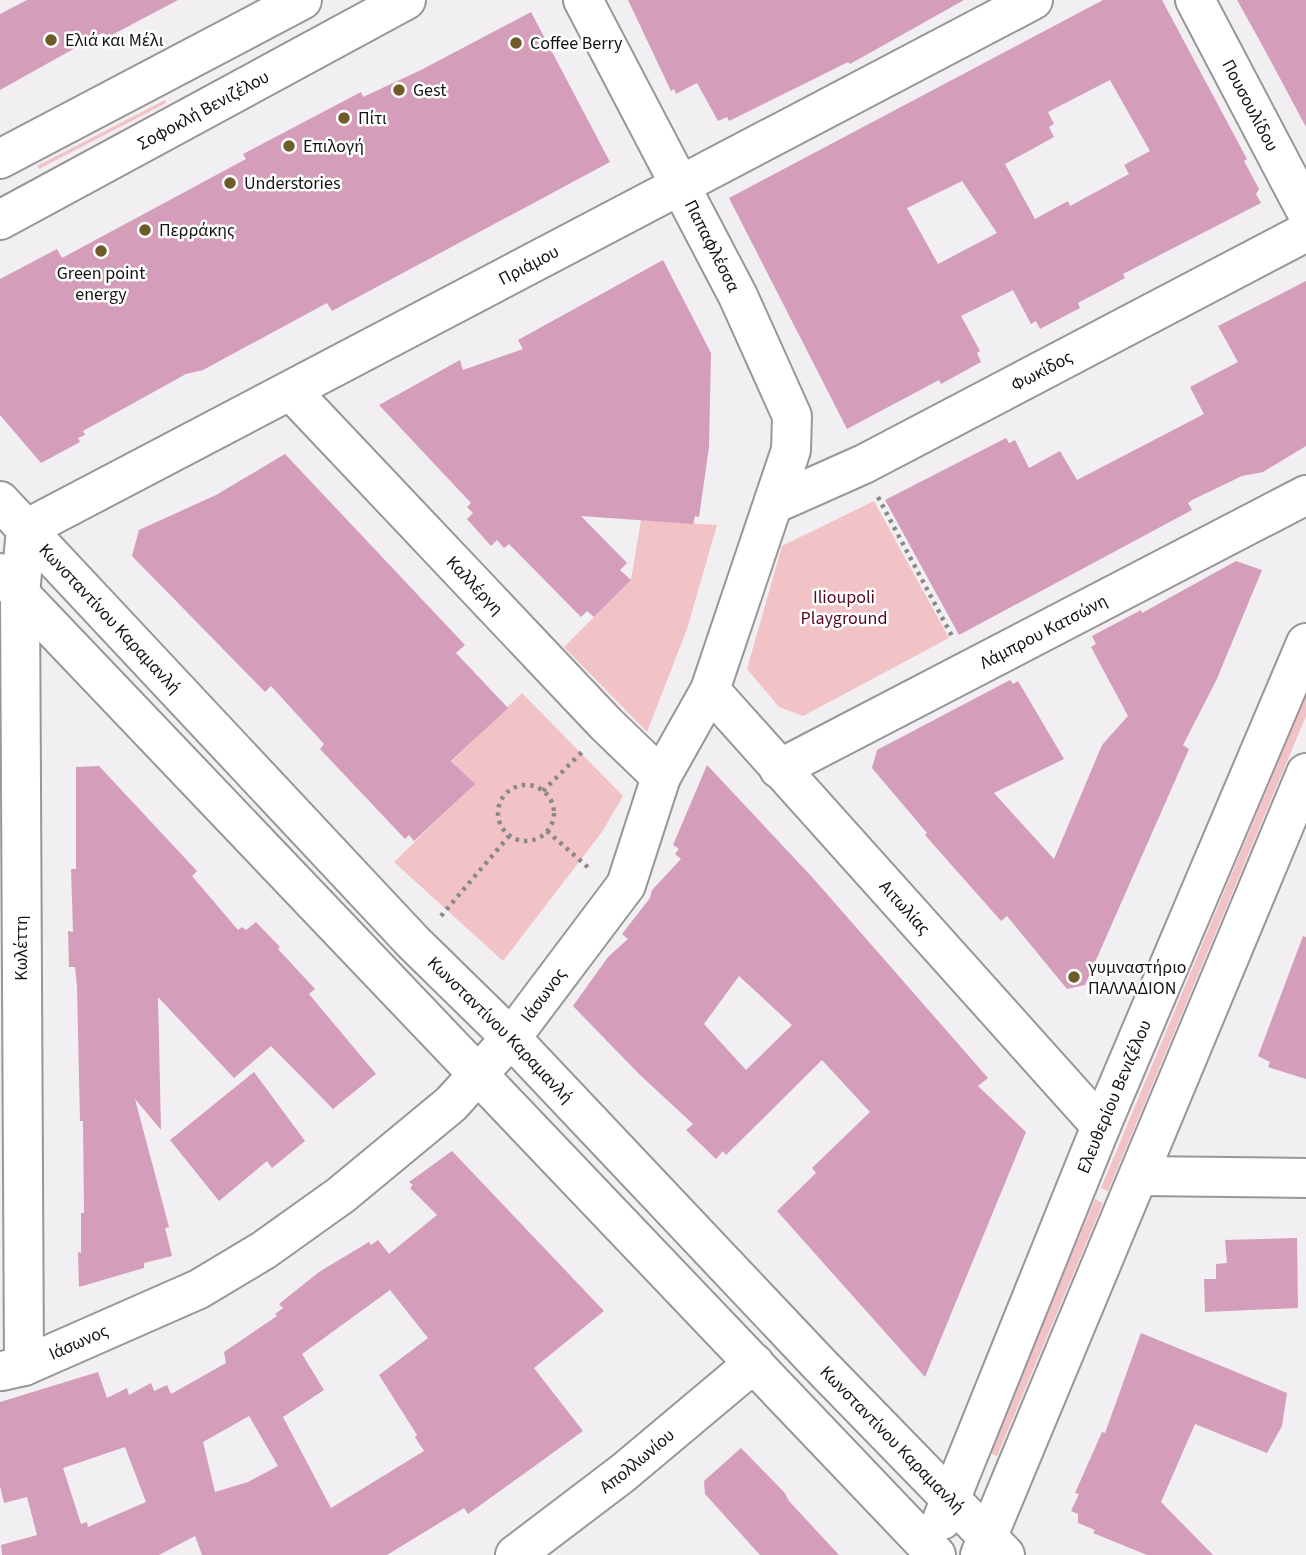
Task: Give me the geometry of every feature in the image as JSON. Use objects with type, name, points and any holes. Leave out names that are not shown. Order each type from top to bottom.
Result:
[{"type":"street","points":[[0,159],[302,0]]},
{"type":"street","name":"Σοφοκλή Βενιζέλου","points":[[0,220],[406,0]]},
{"type":"street","name":"Παπαφλέσσα","points":[[583,0],[738,296],[792,416],[791,450],[774,504]]},
{"type":"street","name":"Πριάμου","points":[[26,529],[292,392],[1033,0]]},
{"type":"street","name":"Πουσουλίδου","points":[[1195,0],[1306,211]]},
{"type":"street","name":"Φωκίδος","points":[[774,504],[864,464],[1306,232]]},
{"type":"street","name":"Καλλέργη","points":[[292,392],[660,778]]},
{"type":"street","name":"Λάμπρου Κατσώνη","points":[[779,769],[1306,495]]},
{"type":"street","name":"Κωνσταντίνου Καραμανλή","points":[[0,501],[395,922],[511,1038],[950,1499],[991,1549]]},
{"type":"street","name":"Ιάσωνος","points":[[12,1369],[199,1289],[264,1250],[341,1195],[451,1104],[480,1075],[626,885],[660,778],[710,690],[774,504]]},
{"type":"street","name":"Κωλέττη","points":[[12,1369],[10,584],[26,529]]},
{"type":"street","points":[[10,584],[932,1553]]},
{"type":"street","name":"Ελευθερίου Βενιζέλου","points":[[932,1553],[950,1499],[1079,1187],[1101,1126],[1306,643]]},
{"type":"street","name":"Αιτωλίας","points":[[710,690],[1101,1126]]},
{"type":"street","points":[[991,1549],[1140,1176],[1306,773]]},
{"type":"street","points":[[1140,1176],[1306,1178]]},
{"type":"street","name":"Απολλωνίου","points":[[515,1555],[623,1473],[754,1363]]},
{"type":"path","points":[[876,494],[958,648]]},
{"type":"path","points":[[543,791],[589,745]]},
{"type":"path","points":[[529,784],[543,791],[554,810],[547,831],[529,841],[509,836],[499,824],[497,815],[503,796],[510,789],[529,784]]},
{"type":"path","points":[[547,831],[592,871]]},
{"type":"path","points":[[439,917],[509,836]]},
{"type":"green space","points":[[165,100],[166,103],[39,169],[37,166]]},
{"type":"green space","name":"Ilioupoli Playground","points":[[874,501],[949,638],[803,716],[779,707],[747,669],[782,546]]},
{"type":"green space","points":[[641,520],[717,525],[687,629],[647,732],[564,647],[631,580]]},
{"type":"green space","points":[[522,693],[623,796],[602,832],[503,961],[394,862],[474,784],[452,761]]},
{"type":"green space","points":[[1306,695],[1306,716],[1108,1191],[1101,1188]]},
{"type":"green space","points":[[1095,1199],[1103,1203],[997,1456],[989,1453]]},
{"type":"building","points":[[27,0],[178,0],[110,36],[102,33],[0,90],[0,14]]},
{"type":"building","points":[[628,0],[964,0],[850,64],[848,62],[729,121],[727,117],[718,121],[697,83],[676,94],[674,89],[671,91]]},
{"type":"building","points":[[1103,0],[1162,0],[1247,159],[1244,161],[1259,189],[1256,194],[1261,203],[1123,274],[1125,278],[1078,303],[1080,308],[1040,329],[1036,321],[1031,324],[1013,290],[961,316],[980,351],[977,353],[981,362],[941,384],[939,380],[847,429],[729,198]],"holes":[[[1110,80],[1150,151],[1124,165],[1129,174],[1070,206],[1068,201],[1035,219],[1005,164],[1054,137],[1049,127],[1054,124],[1048,112]],[[962,181],[997,233],[938,264],[907,208]]]},
{"type":"building","points":[[1237,0],[1306,0],[1306,127],[1261,43]]},
{"type":"building","points":[[531,12],[610,162],[332,311],[327,303],[203,370],[186,374],[83,431],[85,435],[78,438],[80,442],[41,463],[0,415],[0,279],[57,249],[62,258],[246,159],[243,154],[361,92],[363,97],[421,70]]},
{"type":"building","points":[[663,260],[711,353],[709,447],[699,517],[695,516],[693,524],[581,516],[627,563],[620,570],[631,580],[594,617],[587,611],[581,617],[509,544],[504,548],[497,540],[491,546],[467,519],[473,513],[467,507],[471,503],[379,405],[460,360],[463,370],[523,349],[518,340]]},
{"type":"building","points":[[1306,281],[1306,446],[1263,472],[1242,476],[1192,500],[1188,503],[1192,510],[959,635],[885,500],[1006,438],[1009,443],[1015,440],[1029,468],[1060,451],[1077,480],[1204,414],[1190,387],[1238,362],[1218,326]]},
{"type":"building","points":[[285,454],[465,645],[456,653],[508,708],[451,761],[475,784],[414,841],[409,835],[405,839],[320,749],[324,744],[271,686],[265,692],[132,556],[139,530],[216,495]]},
{"type":"building","points":[[1236,561],[1262,570],[1216,681],[1183,745],[1189,749],[1085,985],[1067,989],[1007,916],[1001,921],[925,835],[927,833],[872,768],[877,750],[1010,680],[1013,684],[1018,681],[1064,759],[994,793],[1054,859],[1102,745],[1128,716],[1091,647],[1096,644],[1092,636],[1141,610],[1142,613]]},
{"type":"building","points":[[707,765],[812,877],[988,1078],[978,1086],[1026,1132],[925,1377],[777,1211],[816,1173],[812,1168],[870,1112],[822,1060],[726,1155],[723,1151],[716,1159],[686,1130],[693,1124],[640,1075],[573,1006],[608,957],[628,939],[622,934],[650,898],[652,890],[681,859],[675,854],[679,849],[673,845]],"holes":[[[739,976],[792,1025],[746,1070],[704,1024]]]},
{"type":"building","points":[[99,766],[197,871],[192,876],[238,930],[242,927],[246,930],[256,922],[280,947],[278,949],[315,989],[309,994],[376,1074],[333,1109],[271,1046],[234,1078],[158,997],[161,1130],[135,1099],[169,1227],[165,1228],[172,1256],[144,1263],[144,1268],[79,1287],[78,1252],[81,1253],[81,1213],[84,1213],[83,1121],[80,1121],[77,987],[75,967],[69,967],[68,931],[73,932],[71,869],[76,869],[76,767]]},
{"type":"building","points":[[1303,936],[1306,937],[1306,1079],[1268,1067],[1270,1062],[1258,1056]]},
{"type":"building","points":[[254,1072],[305,1141],[272,1168],[267,1161],[219,1201],[170,1140]]},
{"type":"building","points":[[452,1151],[604,1311],[534,1368],[583,1431],[468,1514],[464,1508],[387,1555],[202,1555],[195,1536],[159,1555],[2,1555],[1,1545],[37,1535],[27,1497],[4,1503],[0,1486],[0,1402],[98,1372],[107,1398],[127,1388],[129,1395],[151,1383],[154,1391],[167,1385],[171,1394],[226,1363],[224,1352],[277,1316],[275,1314],[283,1308],[279,1304],[319,1272],[369,1242],[371,1245],[378,1240],[389,1254],[437,1215],[410,1188],[413,1185],[409,1182]],"holes":[[[390,1290],[428,1338],[379,1375],[417,1435],[415,1437],[424,1451],[331,1508],[283,1417],[324,1390],[302,1354]],[[249,1416],[278,1466],[248,1482],[215,1492],[203,1442]],[[125,1447],[146,1502],[88,1527],[87,1522],[81,1524],[63,1468]]]},
{"type":"building","points":[[1297,1238],[1298,1308],[1205,1312],[1204,1279],[1216,1279],[1216,1264],[1227,1263],[1225,1240]]},
{"type":"building","points":[[1141,1333],[1287,1393],[1282,1426],[1267,1453],[1195,1424],[1161,1502],[1213,1555],[1147,1555],[1093,1533],[1095,1530],[1078,1523],[1078,1514],[1071,1511],[1079,1494],[1075,1493],[1102,1432],[1105,1433]]},
{"type":"building","points":[[741,1448],[839,1555],[760,1555],[705,1494],[704,1481]]},
{"type":"place","name":"Ελιά και Μέλι","points":[[51,40]]},
{"type":"place","name":"Coffee Berry","points":[[516,43]]},
{"type":"place","name":"Gest","points":[[399,90]]},
{"type":"place","name":"Πίτι","points":[[344,118]]},
{"type":"place","name":"Επιλογή","points":[[289,146]]},
{"type":"place","name":"Understories","points":[[230,183]]},
{"type":"place","name":"Περράκης","points":[[145,230]]},
{"type":"place","name":"Green point energy","points":[[101,251]]},
{"type":"place","name":"γυμναστήριο ΠΑΛΛΑΔΙΟΝ","points":[[1074,977]]}]
